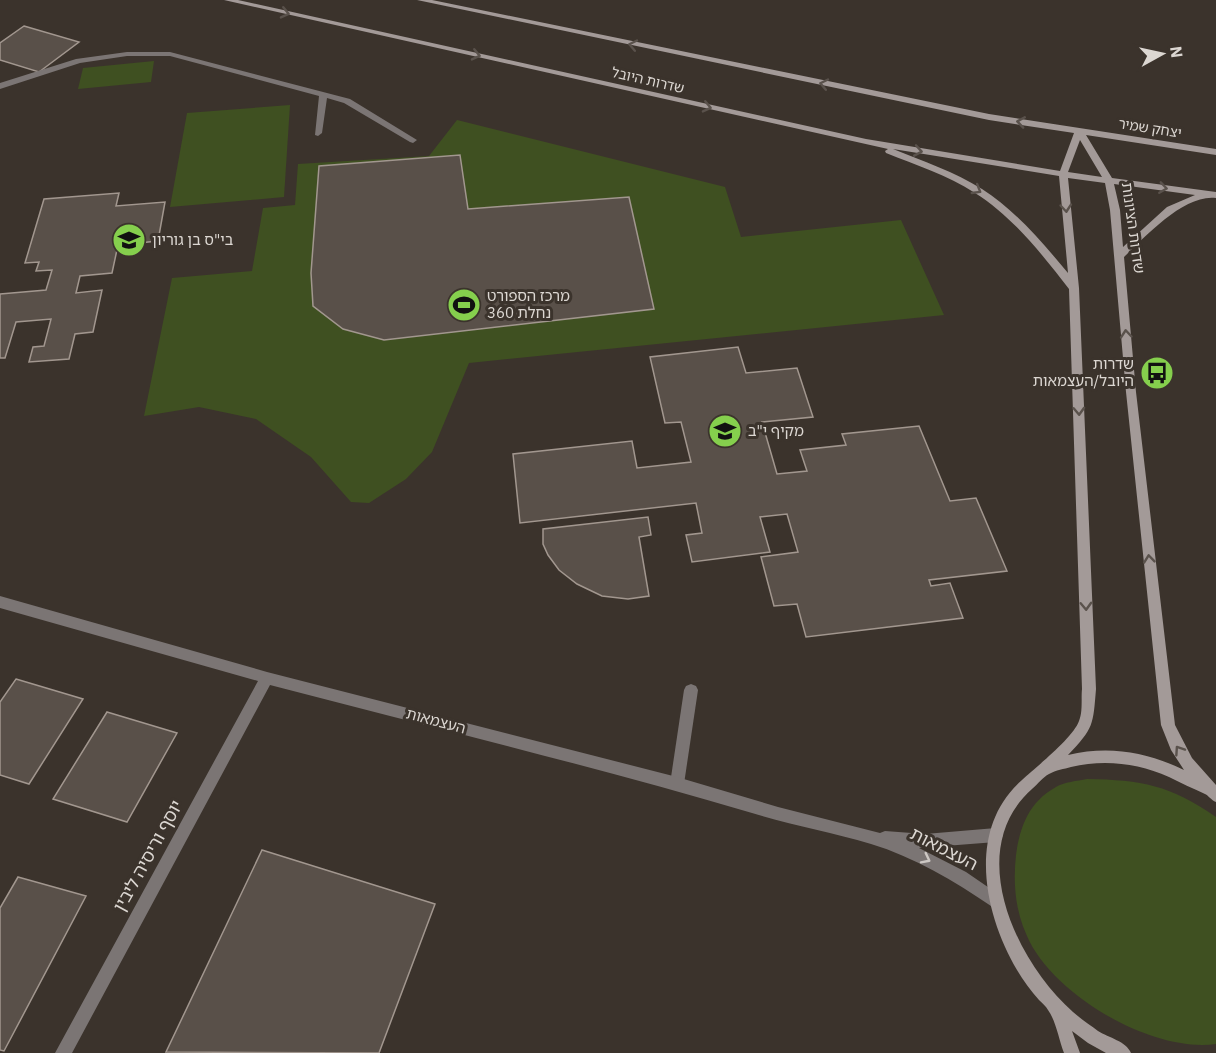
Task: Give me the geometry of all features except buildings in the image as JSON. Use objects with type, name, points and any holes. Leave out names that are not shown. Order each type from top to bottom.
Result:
[{"type":"street","name":"שדרות היובל","points":[[228,0],[866,142],[1063,174]]},
{"type":"street","name":"שדרות היובל","points":[[421,0],[881,96],[1079,132]]},
{"type":"street","points":[[0,86],[80,61],[127,54],[170,54],[346,101],[413,140]]},
{"type":"street","points":[[318,133],[322,96]]},
{"type":"street","points":[[1079,132],[1063,174],[1074,289],[1089,689],[1086,723],[1076,738],[1014,796],[996,836],[992,867],[996,901],[1008,938],[1028,973],[1056,1007],[1102,1044],[1123,1053]]},
{"type":"street","name":"יצחק שמיר","points":[[1079,132],[1216,152]]},
{"type":"street","name":"שדרות הציונות","points":[[1079,132],[1109,180],[1120,255],[1132,404],[1168,725],[1180,751],[1199,778],[1216,795]]},
{"type":"street","points":[[866,142],[960,180],[989,198],[1036,241],[1074,289]]},
{"type":"street","points":[[1063,174],[1211,195]]},
{"type":"street","points":[[1120,255],[1170,208],[1211,195]]},
{"type":"street","name":"העצמאות","points":[[0,602],[267,678],[677,783],[778,814],[872,837],[916,854],[961,877],[996,901]]},
{"type":"street","name":"יוסף וריסיה ליבין","points":[[63,1053],[267,678]]},
{"type":"street","points":[[677,783],[691,690]]},
{"type":"street","points":[[1046,768],[1084,756],[1128,757],[1173,770],[1216,795]]},
{"type":"street","name":"העצמאות","points":[[872,837],[925,841],[996,836]]},
{"type":"street","points":[[1056,1007],[1072,1053]]},
{"type":"green space","points":[[154,61],[151,82],[78,89],[83,68]]},
{"type":"green space","points":[[290,105],[284,197],[170,207],[187,113]]},
{"type":"green space","name":"מרכז הספורט 360 נחלת","points":[[457,120],[725,187],[741,237],[901,220],[944,315],[469,363],[432,452],[406,479],[369,503],[351,502],[311,457],[256,419],[199,407],[144,416],[172,278],[252,271],[263,208],[295,205],[298,164],[429,156]]},
{"type":"green space","points":[[1087,779],[1155,786],[1200,806],[1216,817],[1216,1044],[1190,1044],[1163,1039],[1134,1029],[1106,1015],[1058,979],[1040,958],[1027,936],[1017,906],[1015,886],[1016,855],[1023,825],[1033,807],[1047,793],[1063,784]]},
{"type":"place","name":"בי\"ס בן גוריון","points":[[129,240]]},
{"type":"place","name":"מרכז הספורט 360 נחלת","points":[[464,305]]},
{"type":"place","name":"שדרות היובל/העצמאות","points":[[1157,373]]},
{"type":"place","name":"מקיף י\"ב","points":[[725,431]]}]
